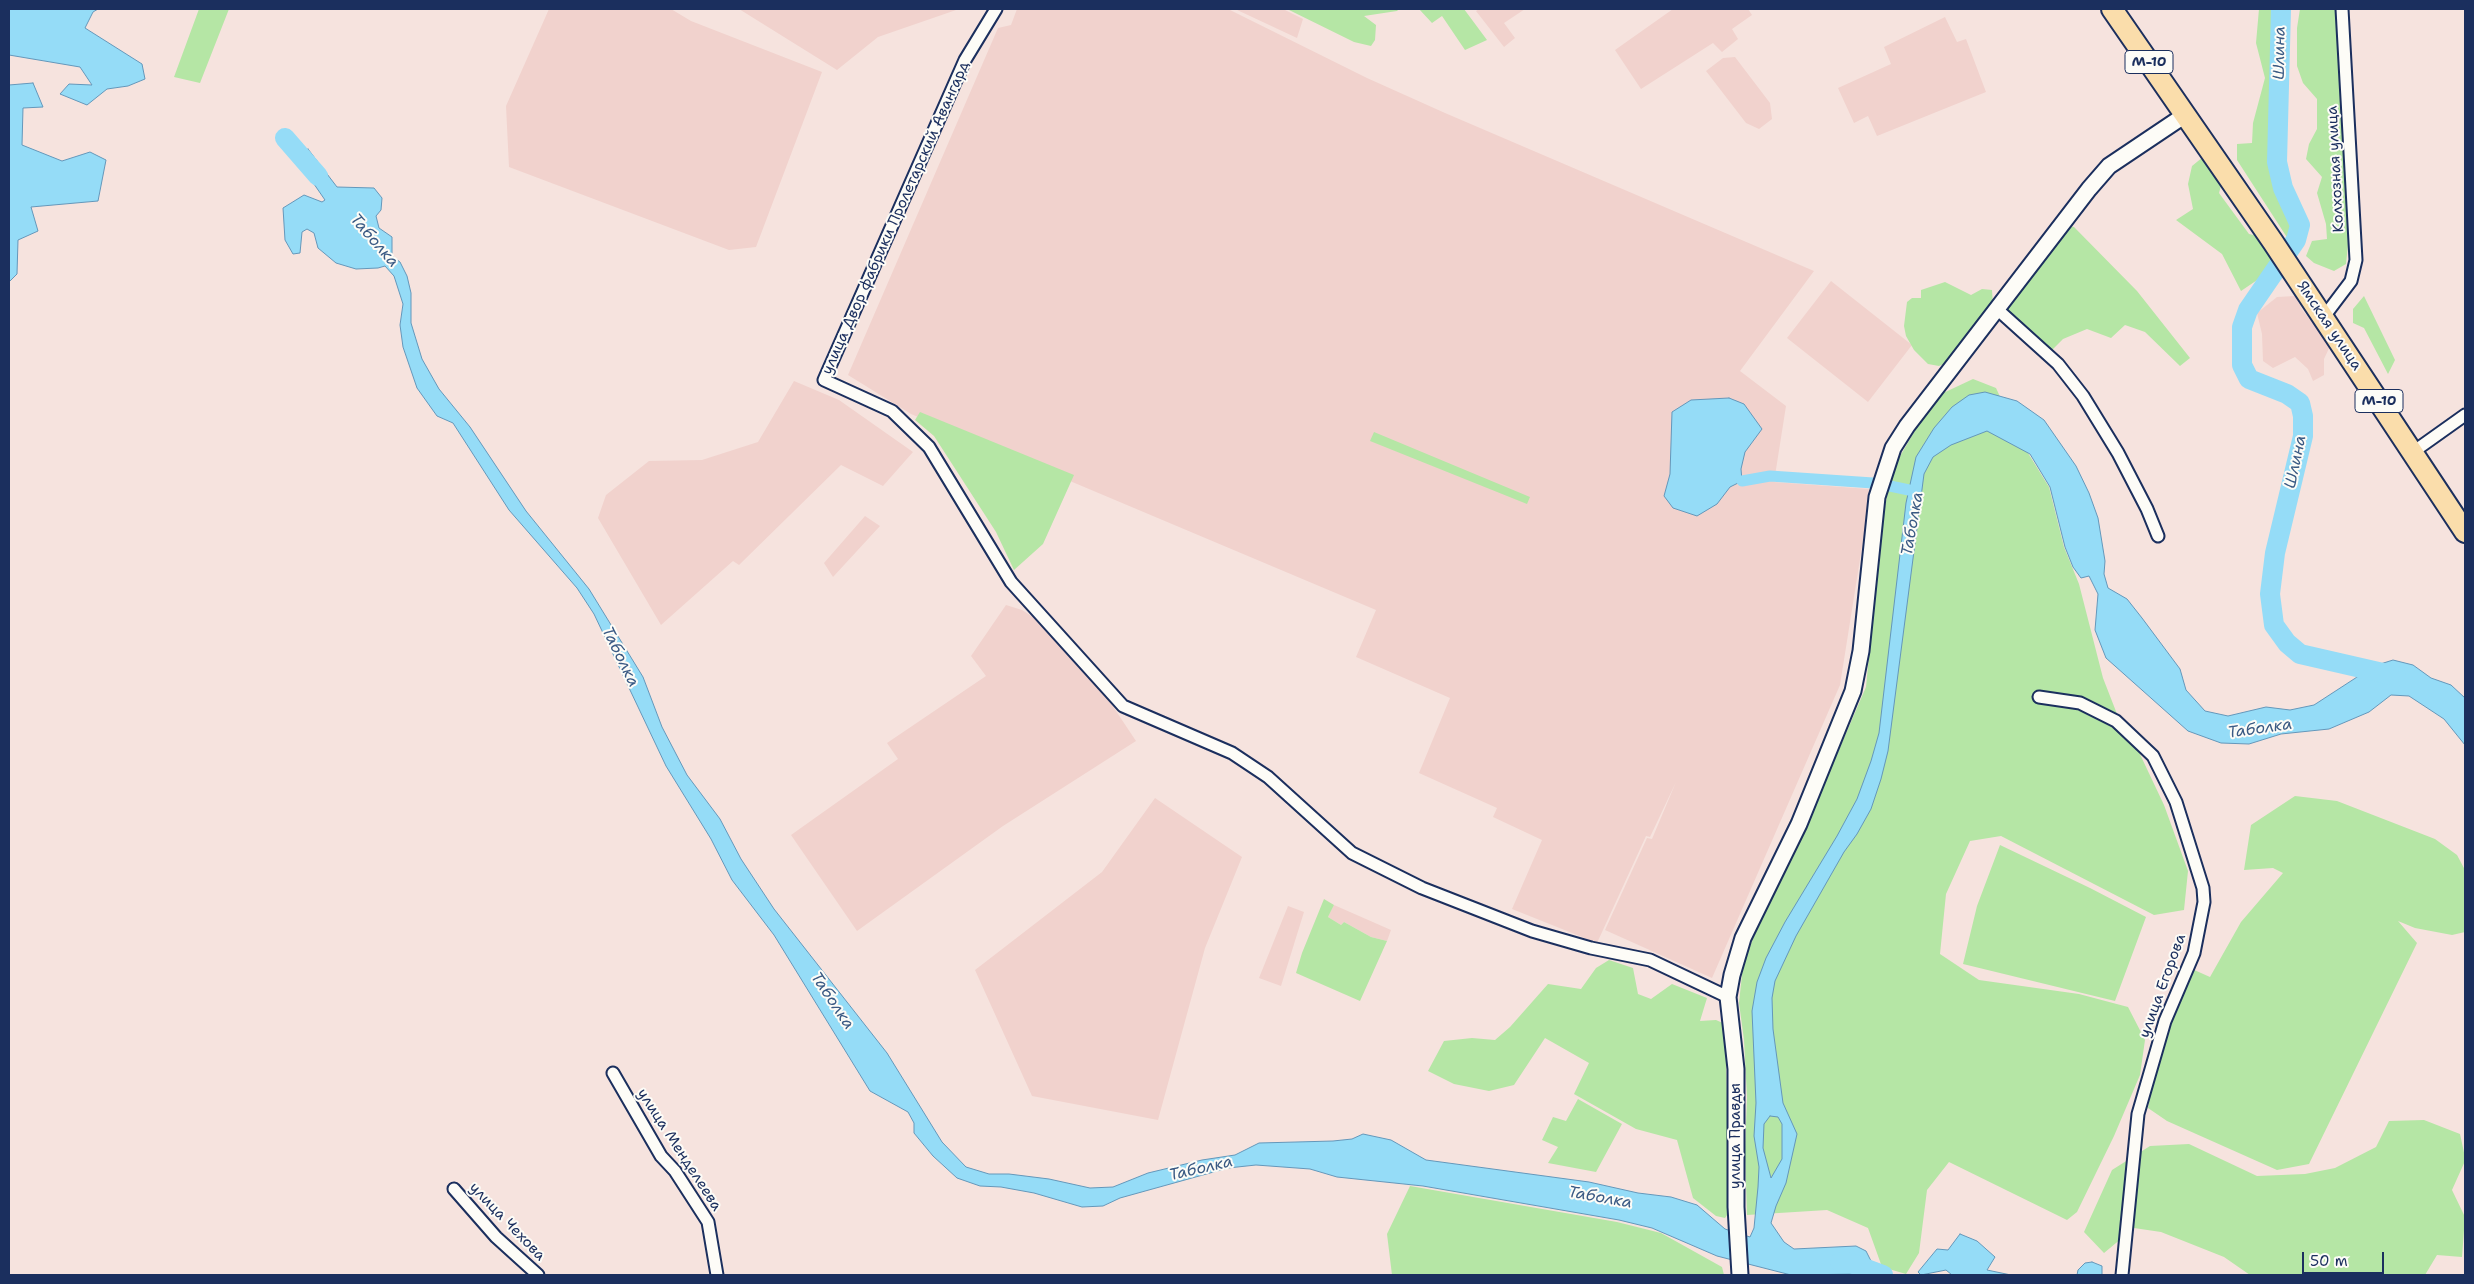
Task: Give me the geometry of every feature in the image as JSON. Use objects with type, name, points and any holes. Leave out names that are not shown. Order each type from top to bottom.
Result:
[{"type":"highway","name":"М-10","points":[[2112,9],[2185,115]]},
{"type":"highway","name":"Ямская улица","points":[[2185,115],[2273,242],[2465,532]]},
{"type":"street","name":"улица Двор фабрики Пролетарский Авангард","points":[[996,9],[965,60],[824,380],[892,411],[929,446],[1011,582],[1123,706],[1232,753],[1268,777],[1352,853],[1422,888],[1532,931],[1590,948],[1650,960],[1728,997]]},
{"type":"street","name":"Колхозная улица","points":[[2323,318],[2351,281],[2356,260],[2342,9]]},
{"type":"street","points":[[1728,997],[1732,975],[1743,938],[1799,824],[1853,691],[1861,651],[1877,497],[1893,448],[2089,188],[2109,166],[2185,115]]},
{"type":"street","points":[[1997,309],[2058,364],[2082,396],[2118,453],[2158,536]]},
{"type":"street","points":[[2413,452],[2465,415]]},
{"type":"street","name":"улица Егорова","points":[[2039,696],[2080,703],[2116,721],[2153,756],[2176,802],[2203,888],[2204,902],[2194,953],[2165,1021],[2138,1114],[2122,1275]]},
{"type":"street","name":"улица Правды","points":[[1728,997],[1736,1069],[1735,1175],[1740,1273]]},
{"type":"street","name":"улица Менделеева","points":[[613,1073],[661,1156],[675,1171],[708,1222],[718,1275]]},
{"type":"street","name":"улица Чехова","points":[[454,1189],[496,1237],[538,1275]]},
{"type":"shaded area","points":[[549,9],[671,9],[691,21],[822,72],[756,247],[729,250],[509,167],[506,106]]},
{"type":"shaded area","points":[[739,9],[959,9],[878,37],[837,70]]},
{"type":"shaded area","points":[[1017,9],[1228,9],[1367,78],[1445,113],[1814,271],[1740,371],[1786,406],[1774,482],[1869,489],[1864,534],[1840,685],[1712,978],[1605,930],[1647,838],[1652,839],[1676,782],[1650,837],[1646,836],[1597,943],[1512,909],[1542,840],[1493,817],[1497,808],[1419,773],[1450,698],[1356,657],[1376,610],[911,414],[848,375],[998,28],[1011,25]]},
{"type":"shaded area","points":[[1235,9],[1283,9],[1303,19],[1297,38]]},
{"type":"shaded area","points":[[1479,9],[1525,9],[1504,23],[1515,38],[1504,47],[1476,11]]},
{"type":"shaded area","points":[[1673,9],[1748,9],[1752,15],[1732,29],[1738,39],[1722,52],[1713,43],[1641,89],[1615,50]]},
{"type":"shaded area","points":[[1945,17],[1957,42],[1966,39],[1986,92],[1877,136],[1868,116],[1854,123],[1838,88],[1891,64],[1884,47]]},
{"type":"shaded area","points":[[1735,57],[1770,103],[1772,119],[1759,129],[1746,123],[1706,71],[1723,58]]},
{"type":"shaded area","points":[[1831,281],[1912,345],[1868,402],[1787,338]]},
{"type":"shaded area","points":[[2295,296],[2303,311],[2331,344],[2324,359],[2324,375],[2313,381],[2308,369],[2295,357],[2273,368],[2263,361],[2262,334],[2257,313],[2277,297]]},
{"type":"shaded area","points":[[794,381],[839,400],[913,452],[883,486],[841,465],[739,565],[733,561],[661,625],[598,518],[606,495],[649,461],[702,460],[758,442]]},
{"type":"shaded area","points":[[865,516],[880,526],[833,577],[824,563]]},
{"type":"shaded area","points":[[1006,605],[1022,610],[1036,619],[1110,702],[1136,741],[1003,826],[857,931],[791,835],[898,759],[887,743],[986,676],[971,656]]},
{"type":"shaded area","points":[[1155,798],[1242,857],[1205,948],[1158,1120],[1032,1096],[975,970],[1102,872]]},
{"type":"shaded area","points":[[1334,905],[1391,930],[1387,941],[1371,937],[1344,922],[1341,925],[1328,917]]},
{"type":"shaded area","points":[[1288,906],[1304,912],[1281,986],[1259,978]]},
{"type":"green space","points":[[199,9],[229,9],[200,83],[174,77]]},
{"type":"green space","points":[[1287,9],[1399,9],[1397,11],[1364,16],[1376,25],[1375,40],[1371,46],[1354,42]]},
{"type":"green space","points":[[1419,9],[1464,9],[1487,40],[1465,50],[1442,16],[1432,23]]},
{"type":"green space","points":[[2259,9],[2275,9],[2272,178],[2296,225],[2288,239],[2237,160],[2237,144],[2252,143],[2253,123],[2265,78],[2256,43]]},
{"type":"green space","points":[[2300,9],[2336,9],[2339,18],[2341,117],[2346,161],[2348,245],[2346,264],[2334,271],[2314,263],[2306,256],[2312,241],[2327,239],[2326,224],[2317,193],[2322,177],[2306,159],[2309,144],[2317,129],[2317,99],[2303,83],[2297,66],[2297,28]]},
{"type":"green space","points":[[2203,157],[2222,182],[2219,193],[2249,234],[2262,237],[2275,259],[2266,274],[2241,291],[2222,254],[2176,220],[2193,209],[2188,184],[2192,166]]},
{"type":"green space","points":[[2069,226],[2074,227],[2137,291],[2190,358],[2180,366],[2145,332],[2125,325],[2111,338],[2087,329],[2063,339],[2050,352],[2004,310]]},
{"type":"green space","points":[[1945,282],[1971,295],[1982,289],[1992,290],[1993,305],[1946,363],[1939,366],[1928,364],[1914,350],[1906,336],[1904,326],[1907,302],[1912,298],[1921,298],[1921,290]]},
{"type":"green space","points":[[2364,296],[2395,360],[2388,374],[2364,328],[2353,323],[2353,309]]},
{"type":"green space","points":[[1973,379],[1996,388],[2020,440],[2049,487],[2064,547],[2079,584],[2103,678],[2117,714],[2138,750],[2164,805],[2188,871],[2184,910],[2154,915],[2001,836],[1970,841],[1946,894],[1940,954],[1979,980],[2079,994],[2128,1007],[2145,1040],[2140,1075],[2114,1136],[2077,1212],[2067,1220],[1949,1162],[1927,1190],[1919,1253],[1906,1274],[1882,1267],[1868,1228],[1827,1210],[1747,1215],[1745,1153],[1747,1097],[1744,1040],[1739,1003],[1743,965],[1757,928],[1806,826],[1866,687],[1881,528],[1892,470],[1917,427],[1939,395]]},
{"type":"green space","points":[[920,412],[1074,475],[1043,544],[1014,570],[996,532],[934,436],[915,420]]},
{"type":"green space","points":[[1374,432],[1530,497],[1527,504],[1370,441]]},
{"type":"green space","points":[[2295,796],[2337,801],[2435,839],[2457,855],[2465,870],[2465,932],[2452,935],[2415,928],[2398,921],[2417,943],[2309,1164],[2277,1170],[2167,1121],[2148,1108],[2158,1046],[2192,969],[2210,977],[2241,922],[2283,873],[2273,868],[2244,870],[2251,825]]},
{"type":"green space","points":[[2000,845],[2146,917],[2115,1001],[1963,964],[1977,906]]},
{"type":"green space","points":[[1324,899],[1334,905],[1328,917],[1341,925],[1344,922],[1371,937],[1387,941],[1360,1001],[1296,973]]},
{"type":"green space","points":[[1609,960],[1633,968],[1638,994],[1651,999],[1672,984],[1707,998],[1700,1021],[1716,1020],[1725,1024],[1730,1211],[1725,1218],[1716,1216],[1693,1198],[1677,1140],[1636,1129],[1574,1094],[1589,1063],[1545,1038],[1514,1085],[1489,1091],[1454,1084],[1428,1071],[1444,1041],[1472,1038],[1495,1040],[1510,1027],[1548,984],[1581,989],[1596,968]]},
{"type":"green space","points":[[1578,1099],[1622,1124],[1596,1172],[1548,1163],[1558,1147],[1542,1140],[1553,1117],[1566,1121]]},
{"type":"green space","points":[[2424,1120],[2460,1134],[2465,1157],[2452,1190],[2465,1217],[2462,1257],[2437,1255],[2425,1275],[2250,1275],[2224,1257],[2161,1232],[2134,1228],[2104,1253],[2084,1232],[2112,1170],[2150,1146],[2189,1144],[2257,1176],[2305,1174],[2335,1168],[2376,1147],[2389,1121]]},
{"type":"green space","points":[[1410,1186],[1617,1222],[1661,1233],[1722,1267],[1724,1275],[1392,1275],[1387,1234]]},
{"type":"water","points":[[9,9],[98,9],[93,12],[85,28],[142,64],[145,79],[128,86],[107,89],[87,105],[60,94],[69,84],[92,85],[80,67],[9,55]]},
{"type":"water","points":[[33,83],[43,107],[23,108],[22,145],[62,161],[90,152],[106,160],[98,201],[31,207],[38,231],[18,240],[17,274],[9,282],[9,85]]},
{"type":"water","points":[[308,149],[337,187],[374,188],[382,198],[381,210],[376,216],[379,228],[392,237],[392,256],[400,262],[407,276],[411,293],[411,323],[422,359],[439,389],[470,427],[526,511],[589,589],[643,677],[662,727],[687,775],[720,819],[741,859],[774,909],[887,1053],[942,1142],[966,1167],[989,1174],[1009,1174],[1049,1179],[1090,1188],[1113,1187],[1148,1173],[1202,1160],[1235,1155],[1259,1143],[1333,1141],[1352,1139],[1363,1134],[1391,1140],[1426,1160],[1589,1182],[1638,1193],[1671,1197],[1697,1205],[1725,1229],[1750,1237],[1754,1228],[1759,1167],[1754,1136],[1756,1103],[1752,1011],[1757,982],[1766,958],[1785,922],[1857,799],[1871,761],[1879,733],[1906,503],[1916,457],[1934,428],[1952,407],[1969,395],[1985,392],[2017,401],[2044,420],[2076,466],[2089,493],[2098,518],[2105,561],[2104,574],[2108,588],[2127,599],[2142,618],[2180,669],[2186,690],[2205,711],[2228,716],[2266,707],[2290,710],[2314,705],[2374,666],[2393,660],[2413,665],[2431,678],[2451,685],[2465,698],[2465,745],[2444,719],[2409,696],[2391,695],[2369,712],[2329,729],[2281,734],[2249,744],[2221,743],[2188,731],[2106,658],[2095,630],[2098,594],[2089,576],[2081,578],[2073,567],[2065,547],[2050,487],[2030,454],[1987,431],[1951,445],[1933,457],[1924,474],[1888,751],[1881,779],[1871,809],[1796,936],[1775,981],[1772,998],[1773,1029],[1783,1103],[1797,1134],[1786,1183],[1771,1223],[1784,1242],[1794,1249],[1856,1246],[1866,1251],[1871,1261],[1864,1274],[1791,1275],[1717,1256],[1652,1228],[1619,1220],[1423,1186],[1337,1177],[1310,1169],[1256,1165],[1228,1168],[1120,1198],[1103,1206],[1082,1207],[1034,1193],[1001,1187],[980,1186],[957,1178],[933,1156],[914,1133],[914,1123],[908,1112],[870,1091],[774,935],[732,880],[711,839],[666,766],[594,614],[577,588],[509,510],[453,423],[437,416],[417,388],[403,347],[400,325],[403,304],[394,276],[385,266],[356,269],[336,263],[318,248],[314,233],[307,229],[302,232],[300,253],[293,254],[285,240],[283,208],[304,195],[322,202],[325,200],[296,158]],"holes":[[[1770,1116],[1778,1117],[1782,1124],[1782,1159],[1771,1178],[1763,1148],[1764,1124]]]},
{"type":"water","points":[[1729,398],[1744,404],[1762,429],[1745,452],[1741,469],[1742,481],[1730,487],[1717,504],[1697,516],[1673,508],[1664,496],[1670,474],[1672,412],[1691,400]]},
{"type":"water","points":[[1960,1234],[1977,1241],[1995,1257],[1987,1270],[2011,1275],[1952,1275],[1946,1270],[1921,1275],[1918,1272],[1937,1249],[1948,1250]]},
{"type":"water","points":[[2092,1262],[2102,1266],[2102,1275],[2077,1275],[2078,1270],[2085,1263]]},
{"type":"waterway","name":"Шлина","points":[[2281,9],[2277,162],[2283,188],[2300,225],[2296,240],[2248,310],[2242,327],[2242,365],[2249,379],[2287,394],[2300,403],[2303,416],[2303,436],[2275,553],[2270,594],[2274,625],[2287,643],[2300,654],[2396,676]]},
{"type":"waterway","name":"Таболка","points":[[285,138],[318,176]]},
{"type":"waterway","points":[[1742,481],[1770,476],[1873,483]]},
{"type":"waterway","points":[[1890,486],[1909,490]]},
{"type":"waterway","name":"Таболка","points":[[1840,1262],[1848,1262],[1883,1275]]}]
